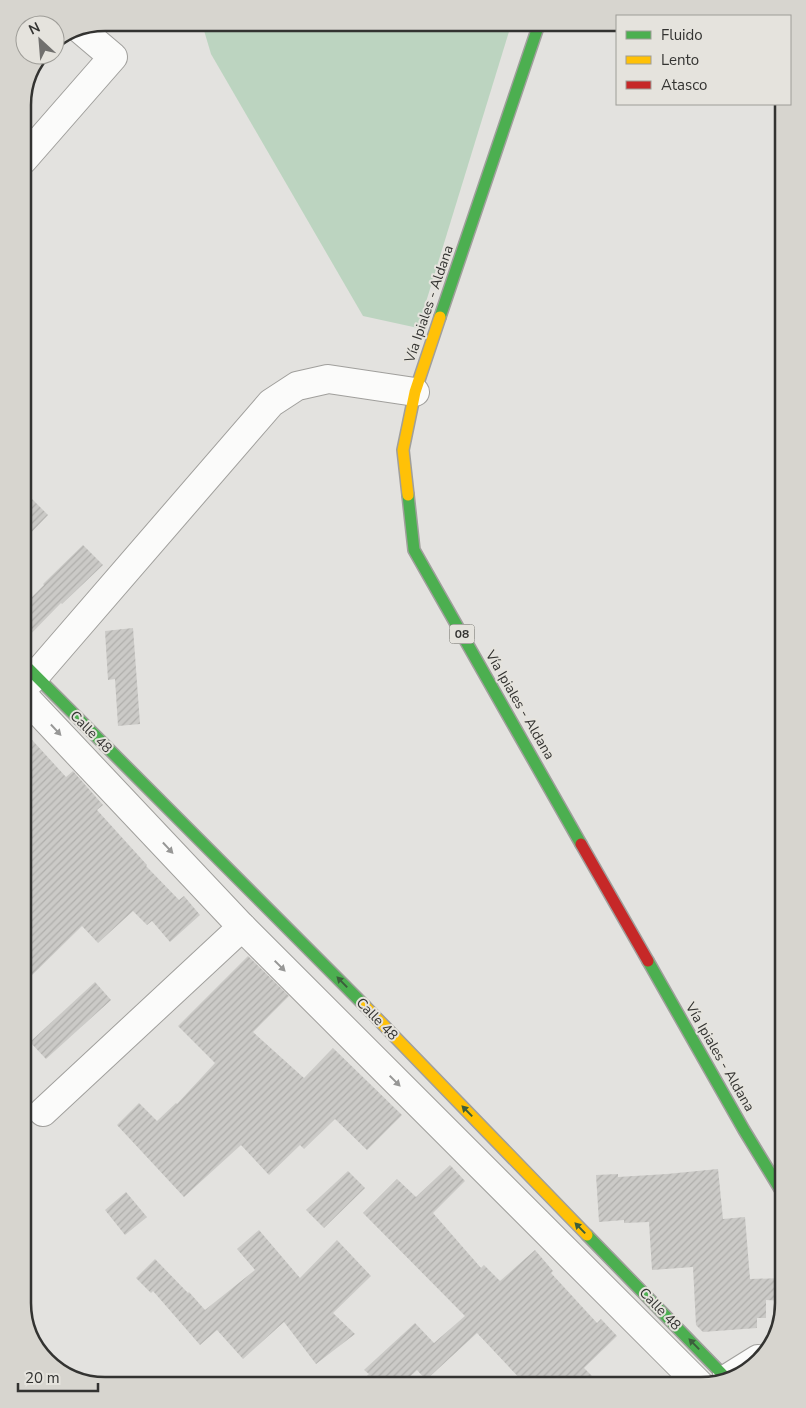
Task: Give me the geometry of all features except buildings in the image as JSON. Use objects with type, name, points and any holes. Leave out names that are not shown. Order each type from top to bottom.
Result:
[{"type":"main road","name":"Vía Ipiales - Aldana","points":[[537,31],[415,392],[403,450],[414,550],[739,1122],[775,1180]]},
{"type":"main road","name":"Calle 48","points":[[31,686],[331,971],[722,1374]]},
{"type":"street","points":[[31,151],[113,57],[86,34]]},
{"type":"street","points":[[31,675],[271,403],[297,386],[328,379],[415,392]]},
{"type":"street","name":"Calle 48","points":[[31,687],[242,927],[691,1377]]},
{"type":"street","points":[[43,1112],[242,927]]},
{"type":"green space","points":[[204,31],[509,31],[418,328],[363,316],[211,54]]},
{"type":"traffic: fast","points":[[440,317],[537,31]]},
{"type":"traffic: fast","points":[[408,495],[414,550],[581,844]]},
{"type":"traffic: fast","points":[[31,671],[365,1006]]},
{"type":"traffic: fast","points":[[648,961],[775,1181]]},
{"type":"traffic: fast","points":[[587,1235],[722,1374]]},
{"type":"traffic: slow","points":[[408,495],[403,450],[415,392],[440,317]]},
{"type":"traffic: slow","points":[[365,1006],[587,1235]]},
{"type":"traffic: jam","points":[[581,844],[648,961]]}]
